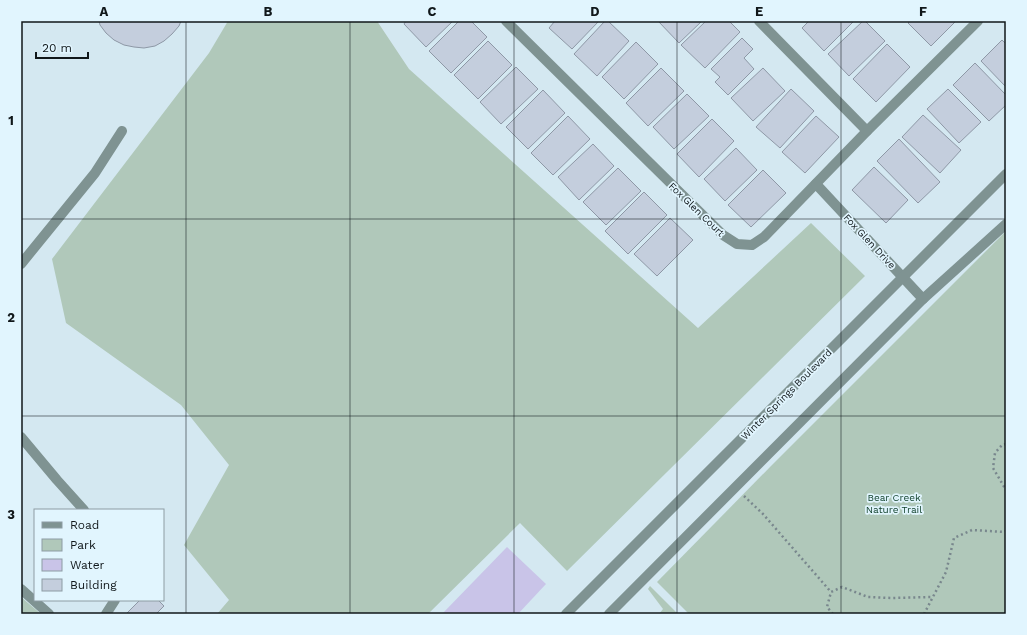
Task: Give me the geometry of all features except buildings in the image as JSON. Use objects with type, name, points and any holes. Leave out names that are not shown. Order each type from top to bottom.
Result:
[{"type":"street","name":"Fox Glen Court","points":[[506,21],[723,235],[737,244],[752,245],[764,238],[867,131],[978,21]]},
{"type":"street","points":[[759,21],[867,131]]},
{"type":"street","points":[[21,264],[95,173],[122,131]]},
{"type":"street","name":"Winter Springs Boulevard","points":[[566,614],[1006,174]]},
{"type":"street","name":"Fox Glen Drive","points":[[816,184],[923,299]]},
{"type":"street","points":[[609,614],[923,299],[1006,224]]},
{"type":"street","points":[[21,437],[83,509]]},
{"type":"street","points":[[21,589],[34,601]]},
{"type":"street","points":[[34,601],[49,614]]},
{"type":"street","points":[[106,614],[114,601]]},
{"type":"path","points":[[1006,444],[1002,445],[995,453],[993,468],[1006,490]]},
{"type":"path","points":[[735,488],[763,514],[831,592]]},
{"type":"path","points":[[924,614],[946,572],[954,538],[972,530],[1006,531]]},
{"type":"path","points":[[831,592],[842,587],[868,597],[933,597]]},
{"type":"path","points":[[831,592],[827,607],[833,614]]},
{"type":"green space","points":[[228,21],[377,21],[409,69],[698,328],[811,223],[865,276],[567,571],[520,523],[428,614],[217,614],[229,600],[184,545],[229,465],[181,405],[66,323],[52,259],[209,53]]},
{"type":"green space","name":"Bear Creek Nature Trail","points":[[1006,231],[1006,614],[689,614],[657,582]]},
{"type":"green space","points":[[650,586],[678,614],[659,614],[663,609],[648,589]]},
{"type":"green space","points":[[21,597],[41,614],[21,614]]},
{"type":"water","points":[[507,547],[546,584],[518,614],[442,614]]}]
